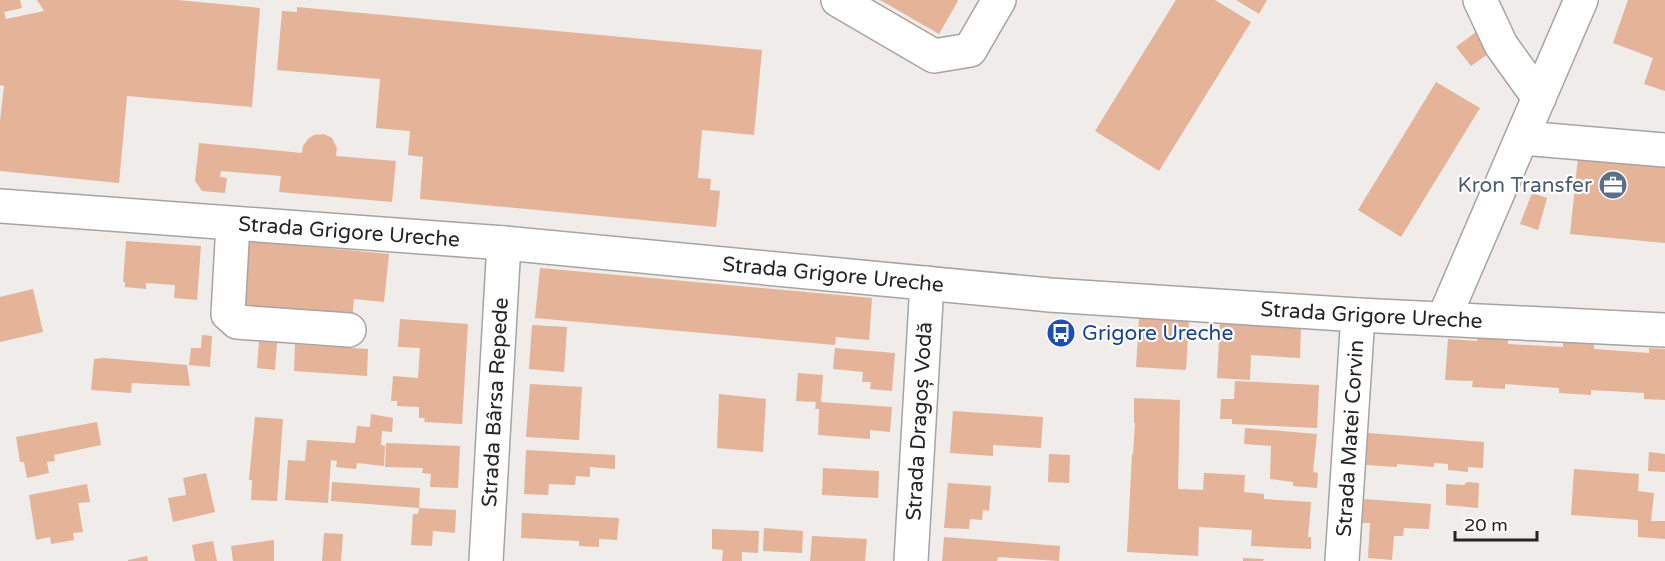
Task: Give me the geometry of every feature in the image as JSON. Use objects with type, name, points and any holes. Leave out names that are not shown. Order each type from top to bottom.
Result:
[{"type":"street","points":[[838,0],[934,56],[970,50],[999,0]]},
{"type":"street","points":[[1480,0],[1501,45],[1539,98]]},
{"type":"street","points":[[1444,318],[1581,0]]},
{"type":"street","points":[[1522,138],[1665,150]]},
{"type":"street","name":"Strada Grigore Ureche","points":[[0,206],[504,243],[1062,296],[1358,315],[1665,330]]},
{"type":"street","points":[[233,224],[228,314],[237,322],[349,330]]},
{"type":"street","name":"Strada Bârsa Repede","points":[[486,561],[504,243]]},
{"type":"street","name":"Strada Dragoș Vodă","points":[[911,561],[927,283]]},
{"type":"street","name":"Strada Matei Corvin","points":[[1342,561],[1358,315]]},
{"type":"building","points":[[0,0],[20,0],[22,8],[4,12],[6,19],[44,11],[37,0],[178,0],[260,8],[252,107],[127,96],[119,183],[0,171],[0,121],[4,86],[0,85]]},
{"type":"building","points":[[880,0],[957,0],[958,1],[939,34]]},
{"type":"building","points":[[1176,0],[1215,0],[1251,22],[1159,171],[1095,131]]},
{"type":"building","points":[[1236,0],[1267,0],[1259,14]]},
{"type":"building","points":[[1628,0],[1665,0],[1665,91],[1644,84],[1653,58],[1613,43]]},
{"type":"building","points":[[297,7],[762,50],[754,135],[702,130],[698,178],[711,179],[710,190],[720,191],[716,227],[420,199],[423,157],[408,155],[410,131],[376,128],[380,79],[277,70],[282,11],[297,12]]},
{"type":"building","points":[[1476,32],[1491,52],[1471,66],[1456,47]]},
{"type":"building","points":[[1436,82],[1480,108],[1401,237],[1358,210]]},
{"type":"building","points":[[324,134],[332,138],[337,148],[336,156],[396,161],[392,202],[279,192],[281,176],[221,171],[220,177],[227,178],[225,193],[202,191],[195,181],[199,143],[302,153],[303,146],[308,139],[314,135]]},
{"type":"building","points":[[1578,157],[1665,165],[1665,243],[1570,234]]},
{"type":"building","points":[[1532,193],[1547,198],[1538,230],[1520,224]]},
{"type":"building","points":[[241,240],[389,254],[384,302],[354,299],[352,320],[235,309]]},
{"type":"building","points":[[126,241],[201,246],[197,300],[174,298],[175,285],[146,283],[146,289],[125,287],[125,282],[123,282]]},
{"type":"building","points":[[540,268],[872,298],[869,340],[836,337],[835,345],[535,318]]},
{"type":"building","points":[[33,289],[43,332],[0,342],[0,297]]},
{"type":"building","points":[[1139,318],[1189,321],[1186,370],[1136,367]]},
{"type":"building","points":[[400,319],[468,324],[462,424],[424,422],[425,418],[419,418],[419,407],[397,406],[397,401],[391,401],[393,376],[418,378],[420,348],[398,347]]},
{"type":"building","points":[[1220,322],[1301,326],[1300,358],[1251,355],[1250,380],[1217,378]]},
{"type":"building","points":[[532,325],[567,327],[564,372],[529,369]]},
{"type":"building","points":[[202,335],[212,336],[210,367],[189,365],[191,348],[201,348]]},
{"type":"building","points":[[1477,336],[1508,338],[1508,344],[1563,347],[1563,342],[1588,343],[1594,344],[1594,349],[1649,353],[1649,348],[1665,349],[1665,400],[1644,399],[1644,393],[1591,390],[1591,395],[1559,393],[1559,388],[1505,384],[1505,389],[1472,387],[1473,381],[1445,380],[1448,339],[1477,341]]},
{"type":"building","points":[[259,341],[277,343],[275,370],[257,368]]},
{"type":"building","points":[[295,344],[368,349],[367,376],[294,371]]},
{"type":"building","points":[[835,348],[895,353],[892,391],[870,389],[871,382],[862,382],[863,372],[833,369]]},
{"type":"building","points":[[94,359],[187,365],[190,386],[132,383],[131,393],[91,390]]},
{"type":"building","points":[[798,373],[823,375],[821,402],[892,407],[890,432],[870,430],[870,439],[818,435],[819,409],[815,409],[816,402],[796,401]]},
{"type":"building","points":[[1235,381],[1319,385],[1317,428],[1232,424],[1232,419],[1220,419],[1221,399],[1234,399]]},
{"type":"building","points":[[530,384],[582,387],[579,440],[526,437]]},
{"type":"building","points":[[719,394],[766,399],[763,452],[717,448]]},
{"type":"building","points":[[1134,398],[1180,400],[1178,489],[1203,490],[1204,473],[1245,475],[1244,492],[1264,494],[1264,499],[1311,502],[1308,537],[1311,537],[1311,549],[1251,546],[1252,530],[1199,527],[1198,556],[1127,552],[1135,423]]},
{"type":"building","points":[[953,411],[1043,417],[1041,448],[993,445],[993,456],[950,453]]},
{"type":"building","points":[[371,414],[393,418],[392,432],[382,431],[381,445],[385,446],[384,466],[357,463],[356,469],[336,467],[337,461],[331,460],[328,503],[285,500],[288,460],[305,461],[307,440],[355,443],[357,426],[370,427]]},
{"type":"building","points":[[255,417],[283,419],[277,501],[251,500],[252,480],[249,480]]},
{"type":"building","points":[[97,422],[101,445],[54,455],[55,461],[47,462],[49,473],[27,478],[24,462],[20,462],[16,437]]},
{"type":"building","points":[[1245,428],[1317,434],[1313,472],[1318,473],[1317,488],[1293,486],[1293,482],[1270,479],[1271,446],[1244,444]]},
{"type":"building","points":[[1368,433],[1484,442],[1483,468],[1468,467],[1468,472],[1448,470],[1448,464],[1434,463],[1434,467],[1397,464],[1397,467],[1366,465]]},
{"type":"building","points":[[386,443],[460,446],[458,488],[430,487],[431,474],[422,473],[423,468],[385,467]]},
{"type":"building","points":[[526,450],[615,455],[615,469],[590,467],[590,477],[576,476],[575,485],[549,484],[548,495],[524,494]]},
{"type":"building","points":[[1649,452],[1665,454],[1665,472],[1648,471]]},
{"type":"building","points":[[1049,454],[1070,455],[1069,483],[1048,482]]},
{"type":"building","points":[[823,468],[879,471],[878,498],[822,495]]},
{"type":"building","points":[[1574,469],[1639,474],[1638,491],[1654,493],[1651,521],[1665,521],[1665,539],[1638,537],[1638,520],[1571,515]]},
{"type":"building","points":[[206,473],[215,512],[173,522],[168,498],[186,495],[183,478]]},
{"type":"building","points":[[332,482],[420,488],[419,508],[331,501]]},
{"type":"building","points":[[1467,482],[1479,483],[1478,508],[1446,505],[1446,484],[1464,485]]},
{"type":"building","points":[[948,483],[991,486],[989,511],[983,510],[982,520],[970,519],[969,529],[944,528]]},
{"type":"building","points":[[87,484],[90,502],[78,503],[83,532],[73,533],[74,540],[51,544],[50,537],[36,540],[29,495]]},
{"type":"building","points":[[1364,499],[1431,504],[1429,529],[1404,528],[1403,536],[1394,536],[1392,560],[1368,558],[1370,523],[1362,523]]},
{"type":"building","points":[[419,508],[456,510],[455,533],[433,531],[432,546],[411,545],[413,514],[418,514]]},
{"type":"building","points":[[522,513],[619,518],[617,540],[599,539],[599,547],[579,546],[579,541],[521,538]]},
{"type":"building","points":[[764,528],[803,531],[802,553],[763,551]]},
{"type":"building","points":[[712,529],[759,531],[758,553],[742,552],[742,561],[722,561],[723,550],[712,549]]},
{"type":"building","points":[[324,533],[343,534],[341,561],[322,561]]},
{"type":"building","points":[[812,536],[867,539],[865,561],[810,561]]},
{"type":"building","points":[[944,537],[1060,546],[1059,561],[998,557],[997,561],[942,561]]},
{"type":"building","points":[[274,540],[274,561],[233,561],[231,546]]},
{"type":"building","points":[[213,541],[217,561],[195,561],[192,545]]},
{"type":"building","points":[[147,556],[148,561],[128,561],[128,560]]},
{"type":"building","points":[[1243,558],[1264,559],[1263,561],[1243,561]]},
{"type":"place","name":"Kron Transfer","points":[[1613,185]]},
{"type":"place","name":"Grigore Ureche","points":[[1061,333]]}]
